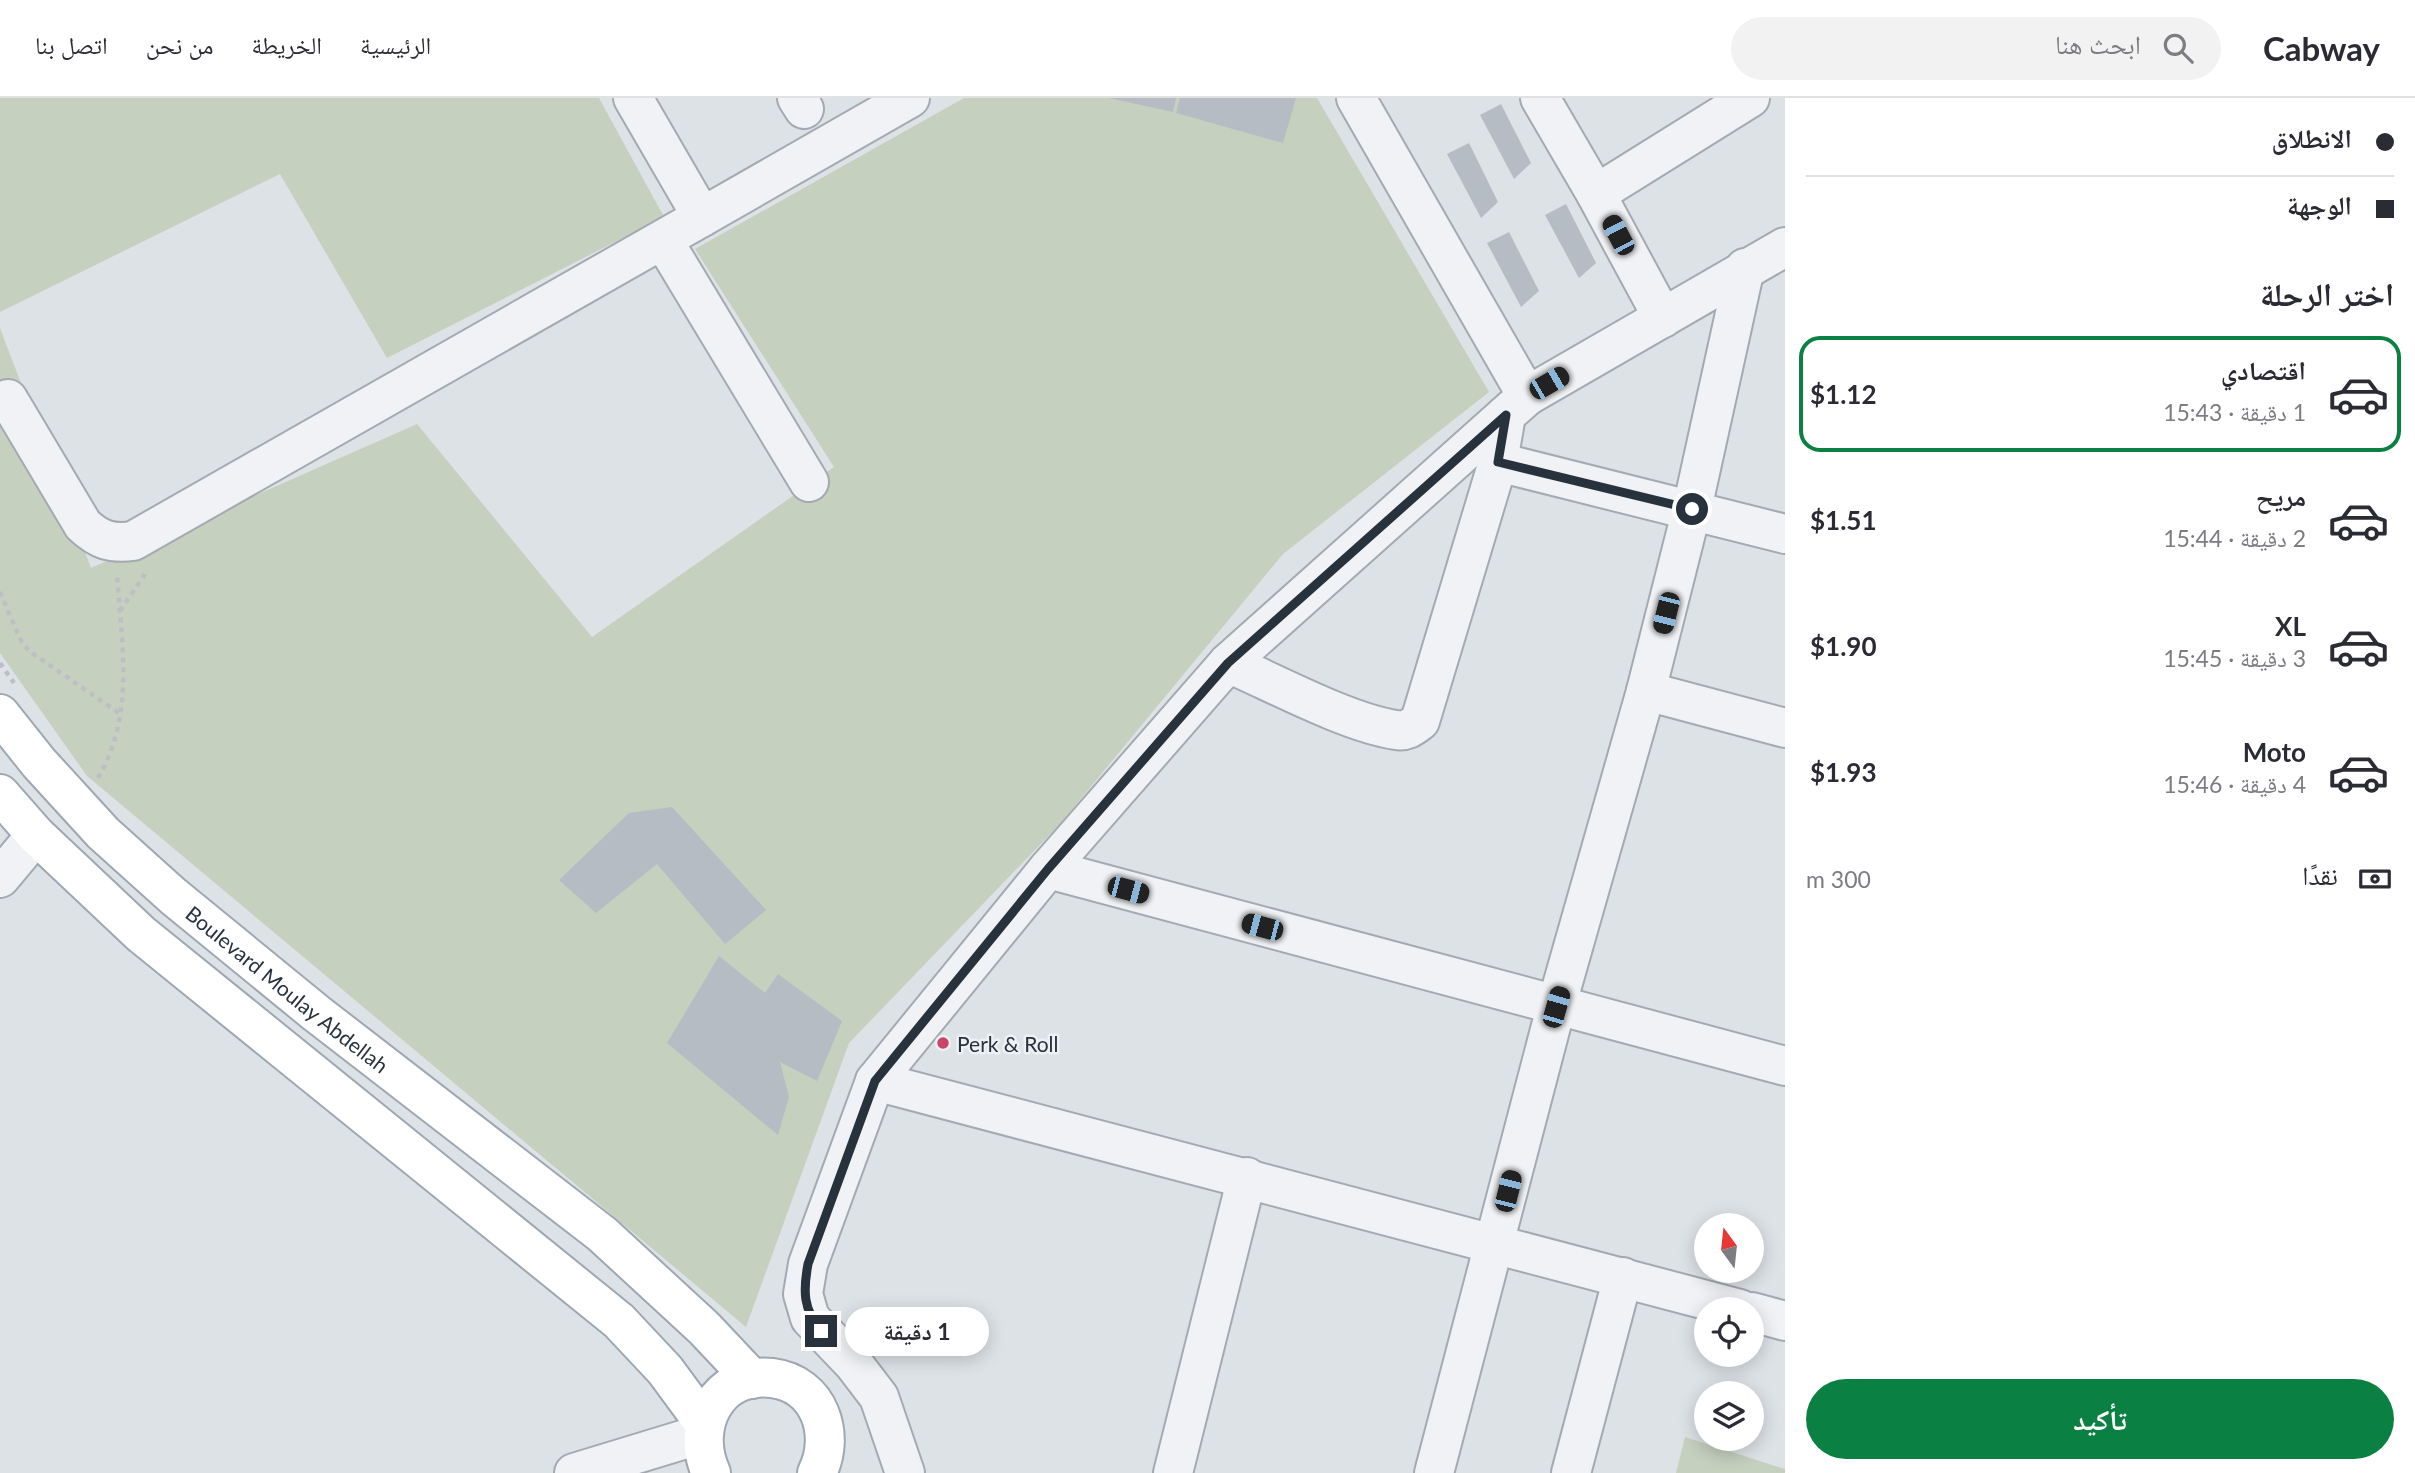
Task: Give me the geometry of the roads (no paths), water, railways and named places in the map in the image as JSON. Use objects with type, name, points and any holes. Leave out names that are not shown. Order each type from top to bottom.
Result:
[{"type":"main road","name":"Boulevard Moulay Abdellah","points":[[0,714],[39,763],[103,833],[173,896],[316,1013],[601,1234],[704,1328],[752,1379]]},
{"type":"main road","points":[[0,794],[36,835],[141,934],[619,1321],[665,1370],[703,1429],[704,1456],[711,1473]]},
{"type":"main road","points":[[703,1429],[722,1395],[736,1385],[752,1379],[773,1378],[811,1399],[822,1416],[827,1437],[826,1468]]},
{"type":"street","points":[[634,98],[702,218]]},
{"type":"street","points":[[8,399],[83,525],[97,537],[115,543],[133,541],[910,98]]},
{"type":"street","points":[[1540,98],[1663,318]]},
{"type":"street","points":[[1596,194],[1699,111],[1750,98]]},
{"type":"street","points":[[1228,663],[1359,719],[1397,731],[1414,725],[1426,708],[1516,405],[1368,102]]},
{"type":"street","points":[[663,240],[809,482]]},
{"type":"street","points":[[905,1473],[879,1397],[853,1363],[810,1318],[803,1294],[808,1264],[875,1081],[1048,869],[1228,663],[1516,405],[1745,268],[1785,247]]},
{"type":"street","points":[[1434,1473],[1556,1007],[1646,691],[1692,509],[1745,268]]},
{"type":"street","points":[[1498,462],[1785,534]]},
{"type":"street","points":[[1646,691],[1785,728]]},
{"type":"street","points":[[0,878],[36,835]]},
{"type":"street","points":[[1048,869],[1556,1007],[1785,1066]]},
{"type":"street","points":[[875,1081],[1695,1297]]},
{"type":"street","points":[[1173,1473],[1247,1177]]},
{"type":"street","points":[[1571,1473],[1623,1278]]},
{"type":"street","points":[[1764,1315],[1785,1321]]},
{"type":"street","points":[[574,1473],[703,1429]]},
{"type":"place","name":"Perk & Roll","points":[[943,1043]]}]
